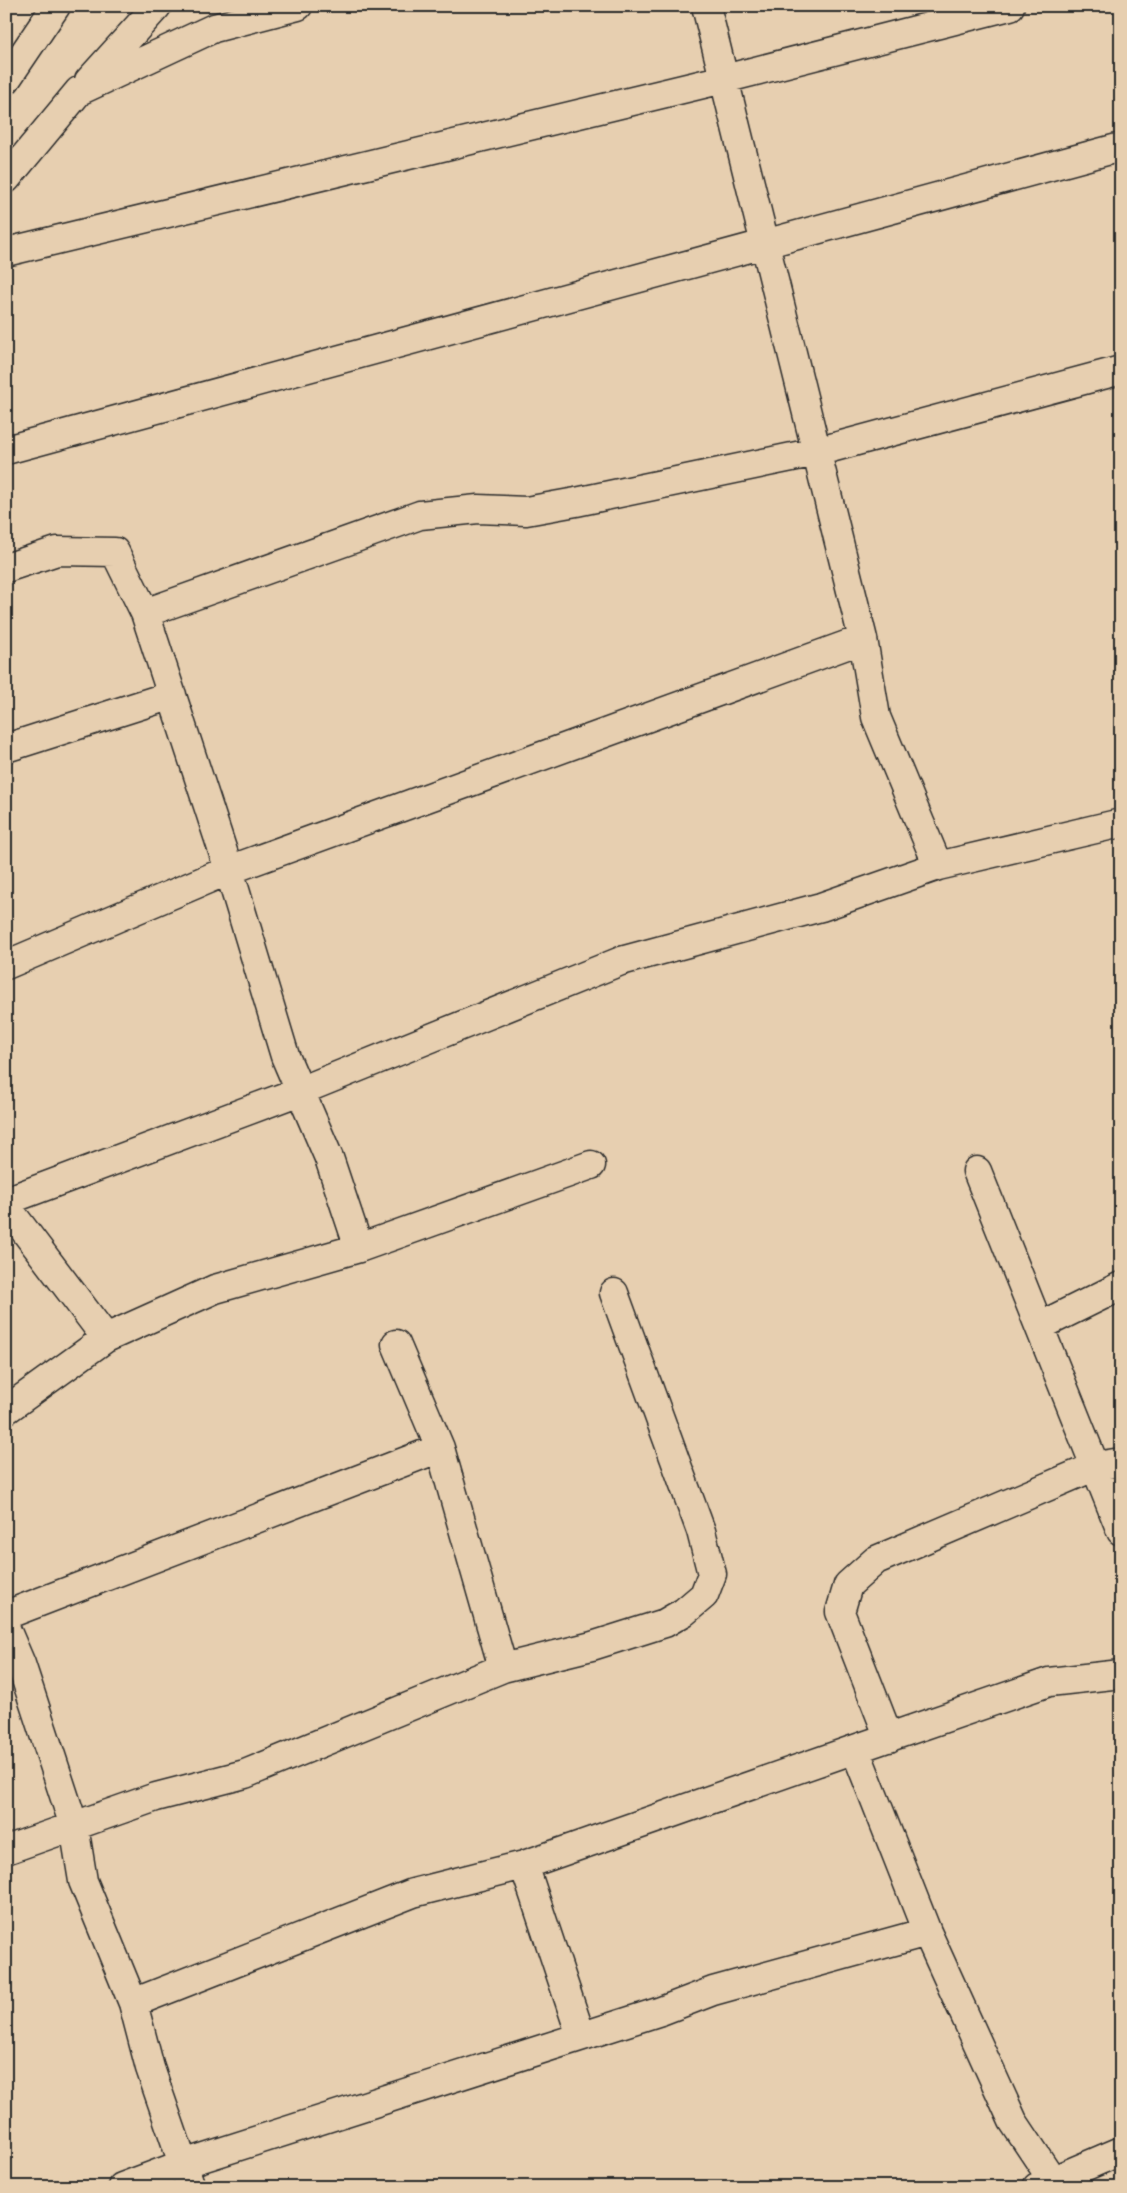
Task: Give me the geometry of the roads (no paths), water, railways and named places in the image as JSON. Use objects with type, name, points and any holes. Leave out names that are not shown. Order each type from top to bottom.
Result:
[{"type":"street","points":[[6,80],[56,6]]},
{"type":"street","points":[[6,179],[79,91],[157,6]]},
{"type":"street","points":[[79,91],[214,28],[298,6]]},
{"type":"street","points":[[706,6],[863,639],[876,717],[938,866]]},
{"type":"street","points":[[6,252],[724,79],[1010,6]]},
{"type":"street","points":[[6,450],[1121,147]]},
{"type":"street","points":[[146,612],[420,515],[478,510],[526,511],[816,452],[1121,370]]},
{"type":"street","points":[[6,568],[58,551],[115,552],[146,612],[228,870],[284,1056],[329,1158],[359,1248]]},
{"type":"street","points":[[6,965],[228,870],[863,639]]},
{"type":"street","points":[[6,748],[172,695]]},
{"type":"street","points":[[6,1201],[300,1090],[621,961],[821,906],[938,866],[1121,823]]},
{"type":"street","points":[[6,1410],[106,1338],[215,1289],[359,1248],[591,1165]]},
{"type":"street","points":[[977,1171],[1040,1326],[1108,1464],[1121,1531]]},
{"type":"street","points":[[6,1206],[106,1338]]},
{"type":"street","points":[[1040,1326],[1121,1286]]},
{"type":"street","points":[[6,1850],[156,1797],[245,1774],[503,1668],[592,1646],[665,1623],[684,1612],[704,1595],[712,1574],[701,1531],[614,1294]]},
{"type":"street","points":[[396,1344],[440,1448],[503,1668]]},
{"type":"street","points":[[6,1615],[440,1448]]},
{"type":"street","points":[[890,1738],[840,1612],[848,1585],[876,1560],[1108,1464]]},
{"type":"street","points":[[6,1629],[21,1664],[74,1826],[84,1881],[133,2003],[150,2068],[187,2175]]},
{"type":"street","points":[[133,2003],[413,1893],[524,1865],[1049,1682],[1121,1674]]},
{"type":"street","points":[[855,1749],[927,1932],[1013,2121],[1045,2184],[1121,2152]]},
{"type":"street","points":[[524,1865],[581,2036]]},
{"type":"street","points":[[122,2187],[187,2175],[581,2036],[661,2011],[713,1991],[927,1932]]}]
